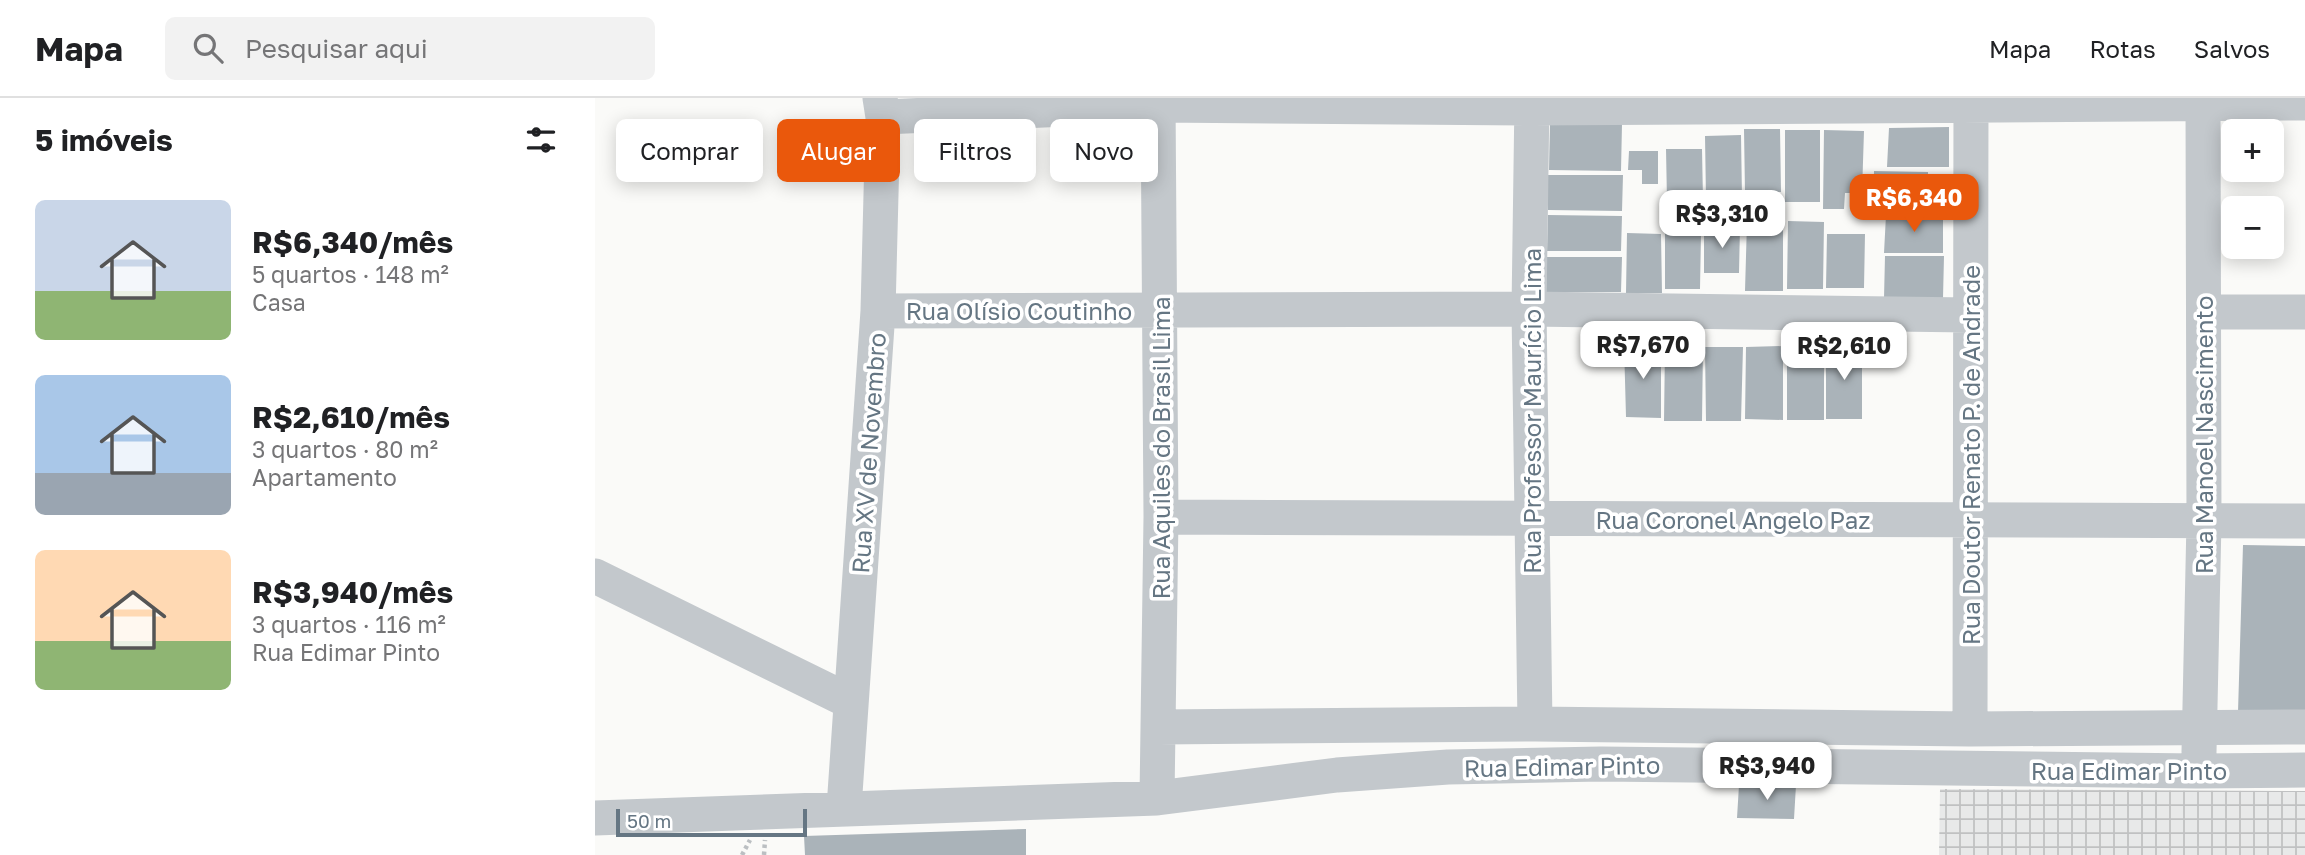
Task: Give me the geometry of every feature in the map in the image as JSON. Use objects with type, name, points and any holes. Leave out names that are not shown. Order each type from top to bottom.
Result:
[{"type":"street","points":[[882,108],[1158,102],[2203,100],[2305,103]]},
{"type":"street","name":"Rua Manoel Nascimento","points":[[2197,771],[2201,728],[2204,521],[2203,100]]},
{"type":"street","name":"Rua Doutor Renato P. de Andrade","points":[[1970,729],[1971,101]]},
{"type":"street","name":"Rua Aquiles do Brasil Lima","points":[[1157,798],[1161,310],[1158,102]]},
{"type":"street","name":"Rua Professor Maurício Lima","points":[[1532,103],[1529,309],[1535,724]]},
{"type":"street","name":"Rua XV de Novembro","points":[[844,808],[878,311],[882,108]]},
{"type":"street","name":"Rua Olísio Coutinho","points":[[878,311],[1529,309],[1970,315]]},
{"type":"street","points":[[2204,312],[2305,312]]},
{"type":"street","name":"Rua Coronel Angelo Paz","points":[[1160,517],[2305,521]]},
{"type":"street","points":[[595,576],[851,702]]},
{"type":"street","name":"Rua Edimar Pinto","points":[[1158,727],[1535,724],[1970,729],[2305,727]]},
{"type":"street","name":"Rua Edimar Pinto","points":[[595,818],[1157,798],[1337,775],[1448,767],[1601,764],[2305,770]]},
{"type":"shaded area","points":[[1940,789],[2305,791],[2305,855],[1939,855]]},
{"type":"building","points":[[1550,123],[1622,124],[1621,171],[1549,170]]},
{"type":"building","points":[[1949,127],[1949,167],[1887,167],[1889,128]]},
{"type":"building","points":[[1744,129],[1780,129],[1781,192],[1745,193]]},
{"type":"building","points":[[1785,130],[1820,130],[1820,202],[1785,202]]},
{"type":"building","points":[[1824,130],[1864,131],[1862,193],[1845,193],[1844,209],[1823,209]]},
{"type":"building","points":[[1741,135],[1742,198],[1706,199],[1705,136]]},
{"type":"building","points":[[1666,149],[1702,149],[1703,200],[1667,201]]},
{"type":"building","points":[[1629,151],[1658,151],[1658,184],[1642,184],[1642,170],[1628,170]]},
{"type":"building","points":[[1874,171],[1928,172],[1928,176],[1947,176],[1947,213],[1873,212]]},
{"type":"building","points":[[1548,175],[1623,175],[1622,211],[1548,210]]},
{"type":"building","points":[[1548,215],[1622,216],[1621,251],[1547,251]]},
{"type":"building","points":[[1886,215],[1943,215],[1943,253],[1884,253]]},
{"type":"building","points":[[1788,221],[1824,222],[1823,289],[1787,289]]},
{"type":"building","points":[[1747,222],[1783,222],[1783,291],[1745,291]]},
{"type":"building","points":[[1704,226],[1740,227],[1739,273],[1704,273]]},
{"type":"building","points":[[1627,233],[1661,234],[1662,293],[1626,293]]},
{"type":"building","points":[[1665,233],[1701,234],[1700,289],[1665,289]]},
{"type":"building","points":[[1827,234],[1865,234],[1864,288],[1826,288]]},
{"type":"building","points":[[1885,256],[1944,256],[1943,298],[1884,298]]},
{"type":"building","points":[[1547,257],[1622,257],[1621,292],[1546,292]]},
{"type":"building","points":[[1624,344],[1661,346],[1661,418],[1626,417]]},
{"type":"building","points":[[1783,346],[1783,420],[1745,419],[1746,347]]},
{"type":"building","points":[[1826,346],[1862,346],[1862,419],[1826,419]]},
{"type":"building","points":[[1665,347],[1703,347],[1702,421],[1664,421]]},
{"type":"building","points":[[1705,347],[1743,347],[1741,421],[1706,421]]},
{"type":"building","points":[[1787,347],[1824,347],[1824,420],[1787,420]]},
{"type":"building","points":[[2243,545],[2305,546],[2305,714],[2238,712]]},
{"type":"building","points":[[1739,785],[1796,785],[1794,819],[1737,818]]},
{"type":"building","points":[[1026,829],[1026,855],[805,855],[804,836]]}]
